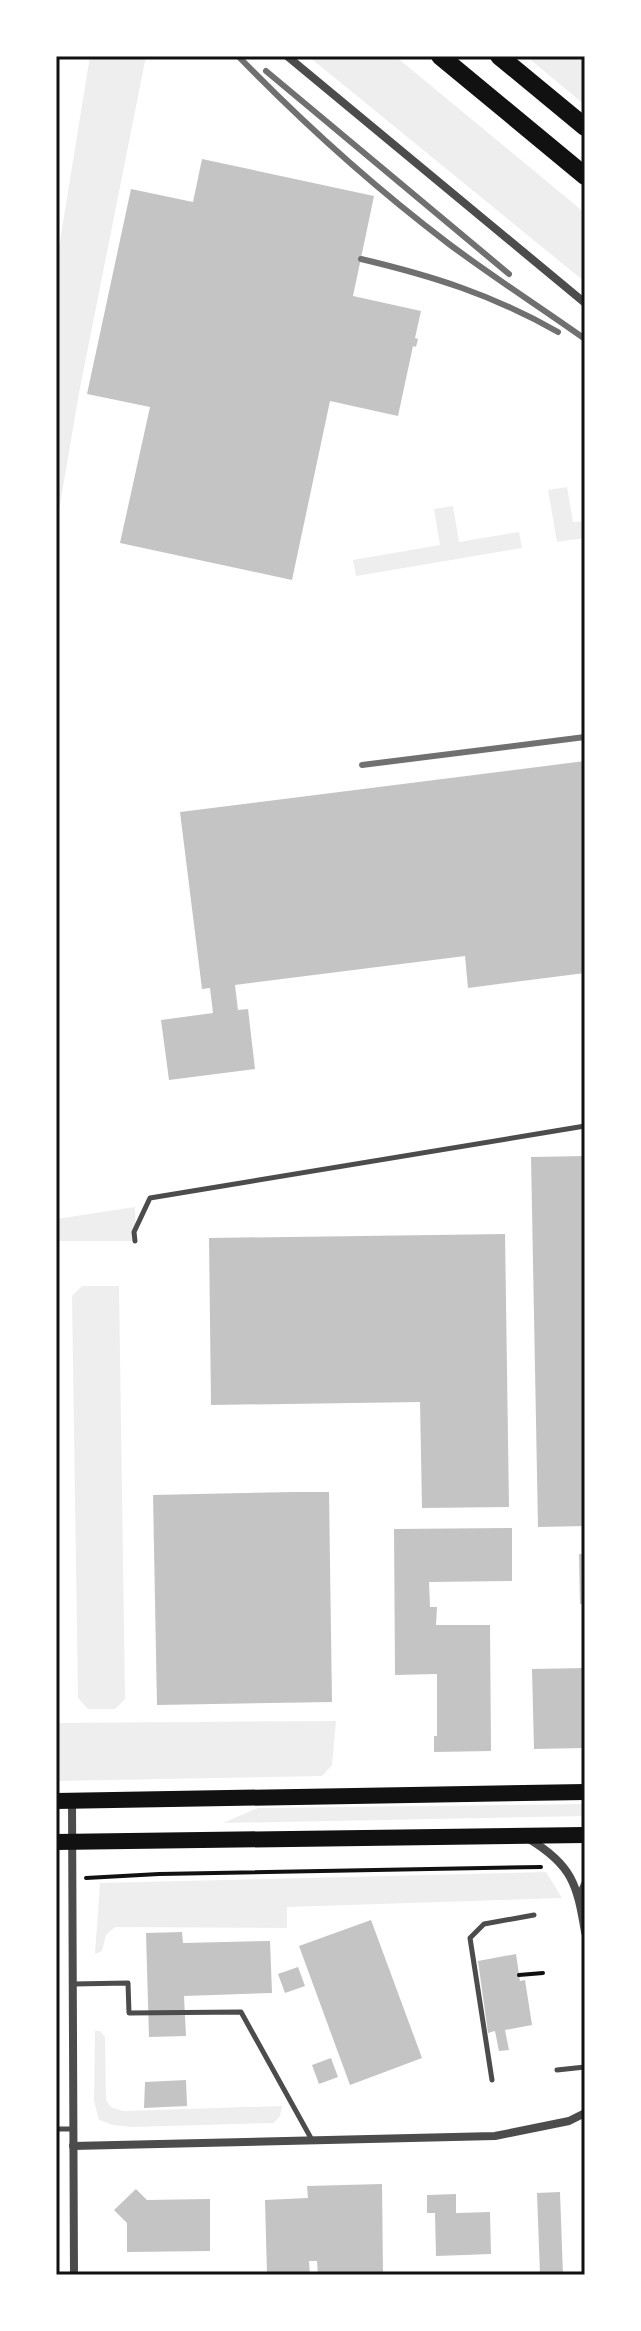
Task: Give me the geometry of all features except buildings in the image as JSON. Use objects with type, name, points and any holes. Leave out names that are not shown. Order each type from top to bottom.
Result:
[{"type":"highway","points":[[440,56],[585,176]]},
{"type":"highway","points":[[499,56],[585,127]]},
{"type":"main road","points":[[64,1801],[585,1792]]},
{"type":"main road","points":[[63,1842],[585,1835]]},
{"type":"street","points":[[287,56],[585,303]]},
{"type":"street","points":[[64,1801],[63,1842],[72,1879],[74,2275]]},
{"type":"street","points":[[524,1836],[546,1849],[565,1867],[579,1898],[585,1932]]},
{"type":"street","points":[[579,1898],[585,1884]]},
{"type":"street","points":[[73,2146],[495,2136],[549,2127],[585,2113]]},
{"type":"lane","points":[[135,1241],[134,1232],[150,1198],[585,1126]]},
{"type":"lane","points":[[492,2080],[470,1938],[484,1924],[534,1915]]},
{"type":"lane","points":[[72,1984],[128,1983],[129,2013],[241,2012],[312,2140]]},
{"type":"lane","points":[[557,2070],[585,2067]]},
{"type":"lane","points":[[56,2129],[73,2129]]},
{"type":"path","points":[[72,1879],[159,1874],[565,1867]]},
{"type":"path","points":[[519,1975],[543,1973]]},
{"type":"shaded area","points":[[90,56],[146,56],[79,393],[56,528],[56,266]]},
{"type":"shaded area","points":[[308,56],[395,56],[585,213],[585,282]]},
{"type":"shaded area","points":[[526,56],[585,56],[585,105]]},
{"type":"shaded area","points":[[567,487],[573,522],[585,521],[585,538],[557,542],[548,490]]},
{"type":"shaded area","points":[[453,506],[459,542],[519,532],[522,548],[356,576],[353,560],[440,545],[434,509]]},
{"type":"shaded area","points":[[135,1207],[136,1241],[56,1241],[56,1219]]},
{"type":"shaded area","points":[[82,1286],[119,1286],[125,1699],[115,1709],[88,1709],[78,1698],[72,1296]]},
{"type":"shaded area","points":[[336,1721],[332,1765],[322,1776],[56,1781],[56,1723]]},
{"type":"shaded area","points":[[585,1804],[585,1816],[223,1823],[258,1808]]},
{"type":"shaded area","points":[[546,1872],[562,1898],[287,1907],[287,1928],[115,1927],[106,1935],[102,1951],[95,1954],[100,1883]]},
{"type":"shaded area","points":[[95,2031],[100,2031],[105,2037],[106,2099],[113,2108],[124,2111],[282,2106],[280,2116],[274,2123],[132,2127],[99,2120],[94,2101]]},
{"type":"railway","points":[[238,56],[288,106],[394,200],[466,256],[585,339]]},
{"type":"railway","points":[[266,71],[509,274]]},
{"type":"railway","points":[[361,259],[462,288],[510,307],[558,332]]},
{"type":"railway","points":[[362,765],[585,737]]}]
